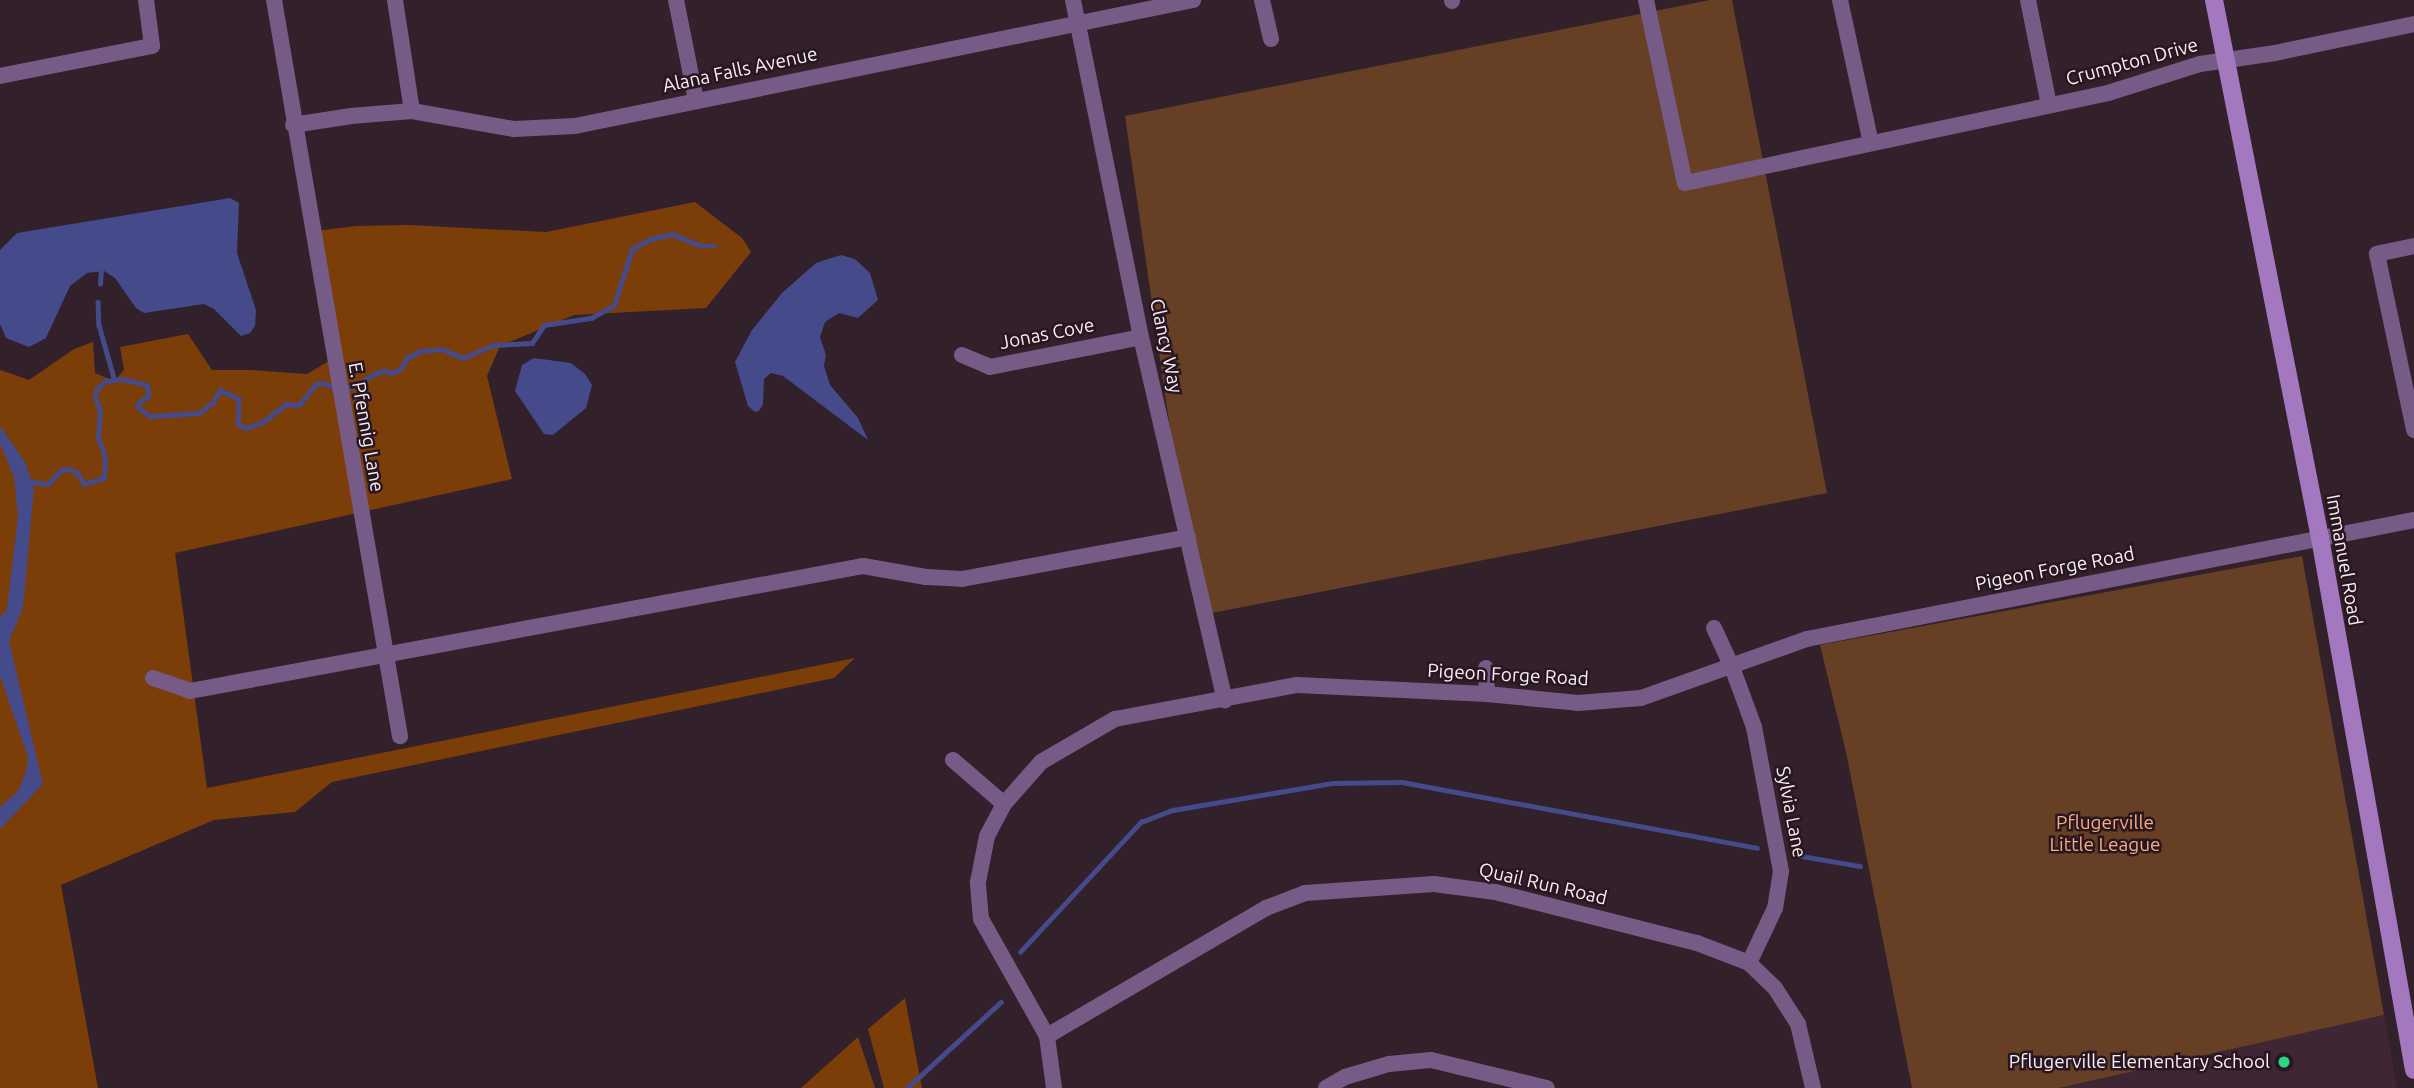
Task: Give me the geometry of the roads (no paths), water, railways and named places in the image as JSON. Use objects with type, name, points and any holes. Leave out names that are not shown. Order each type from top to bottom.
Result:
[{"type":"street","points":[[0,76],[152,46],[146,0]]},
{"type":"street","name":"E. Pfennig Lane","points":[[274,0],[293,125],[400,736]]},
{"type":"street","points":[[394,0],[412,111]]},
{"type":"street","points":[[676,0],[696,100]]},
{"type":"street","name":"Clancy Way","points":[[1073,0],[1141,337],[1225,699]]},
{"type":"street","name":"Alana Falls Avenue","points":[[293,125],[351,116],[412,111],[514,129],[575,126],[1193,0]]},
{"type":"street","points":[[1262,0],[1271,39]]},
{"type":"street","name":"Crumpton Drive","points":[[1646,0],[1685,183],[2108,93],[2200,64],[2226,60]]},
{"type":"street","points":[[1840,0],[1871,143]]},
{"type":"street","points":[[2028,0],[2049,105]]},
{"type":"street","name":"Immanuel Road","points":[[2214,0],[2320,538],[2414,1070]]},
{"type":"street","points":[[2226,60],[2275,53],[2414,24]]},
{"type":"street","points":[[2414,246],[2377,254],[2414,430]]},
{"type":"street","name":"Jonas Cove","points":[[962,355],[990,367],[1141,337]]},
{"type":"street","name":"Pigeon Forge Road","points":[[1054,1088],[1047,1036],[981,919],[978,882],[987,836],[1004,804],[1041,762],[1115,719],[1297,685],[1487,694],[1578,703],[1641,698],[1807,639],[2414,520]]},
{"type":"street","points":[[153,678],[190,691],[863,566],[926,577],[962,579],[1188,537]]},
{"type":"street","name":"Sylvia Lane","points":[[1714,628],[1754,727],[1781,871],[1775,908],[1749,963]]},
{"type":"street","points":[[1486,668],[1487,694]]},
{"type":"street","points":[[953,760],[1004,804]]},
{"type":"street","name":"Quail Run Road","points":[[1047,1036],[1266,908],[1305,893],[1350,887],[1434,884],[1496,892],[1697,943],[1749,963],[1775,988],[1798,1024],[1812,1088]]},
{"type":"street","points":[[1326,1088],[1345,1077],[1389,1064],[1431,1060],[1546,1088]]},
{"type":"water","points":[[230,198],[239,203],[237,253],[256,310],[255,326],[250,333],[241,336],[214,309],[204,304],[144,313],[136,308],[115,278],[104,271],[87,273],[70,286],[46,338],[29,347],[6,338],[0,324],[0,250],[17,233]]},
{"type":"water","points":[[841,255],[855,259],[870,273],[878,300],[858,318],[839,313],[825,322],[820,337],[826,355],[824,366],[830,385],[858,418],[868,440],[783,376],[771,373],[764,379],[763,404],[759,411],[755,412],[748,406],[735,362],[752,330],[782,293],[816,263]]},
{"type":"water","points":[[534,358],[571,363],[585,374],[592,385],[586,408],[553,435],[544,434],[515,391],[522,365]]},
{"type":"water","points":[[0,426],[25,462],[34,488],[23,608],[9,641],[43,784],[0,829],[0,807],[18,791],[26,772],[28,757],[0,676],[0,618],[7,609],[18,517],[14,477],[0,444]]},
{"type":"waterway","points":[[26,481],[48,484],[61,470],[69,469],[78,473],[84,484],[104,478],[105,458],[98,438],[100,411],[95,398],[96,390],[105,381],[123,379],[147,385],[149,396],[139,403],[138,407],[150,416],[199,413],[213,402],[220,390],[239,399],[238,424],[246,428],[263,422],[286,404],[299,405],[316,384],[323,383],[339,389],[351,388],[374,374],[384,371],[393,373],[401,368],[407,358],[421,351],[442,349],[463,358],[494,345],[532,343],[544,325],[591,318],[614,305],[632,249],[651,239],[672,234],[701,246],[715,246]]},
{"type":"waterway","points":[[100,284],[101,269]]},
{"type":"waterway","points":[[98,302],[99,325],[114,378]]},
{"type":"waterway","points":[[1020,952],[1141,822],[1173,810],[1333,783],[1402,782],[1757,848]]},
{"type":"waterway","points":[[1796,855],[1860,866]]},
{"type":"waterway","points":[[907,1088],[1001,1002]]},
{"type":"place","name":"Pflugerville Elementary School","points":[[2284,1062]]},
{"type":"park label","name":"Pflugerville Little League","points":[[2105,834]]}]
